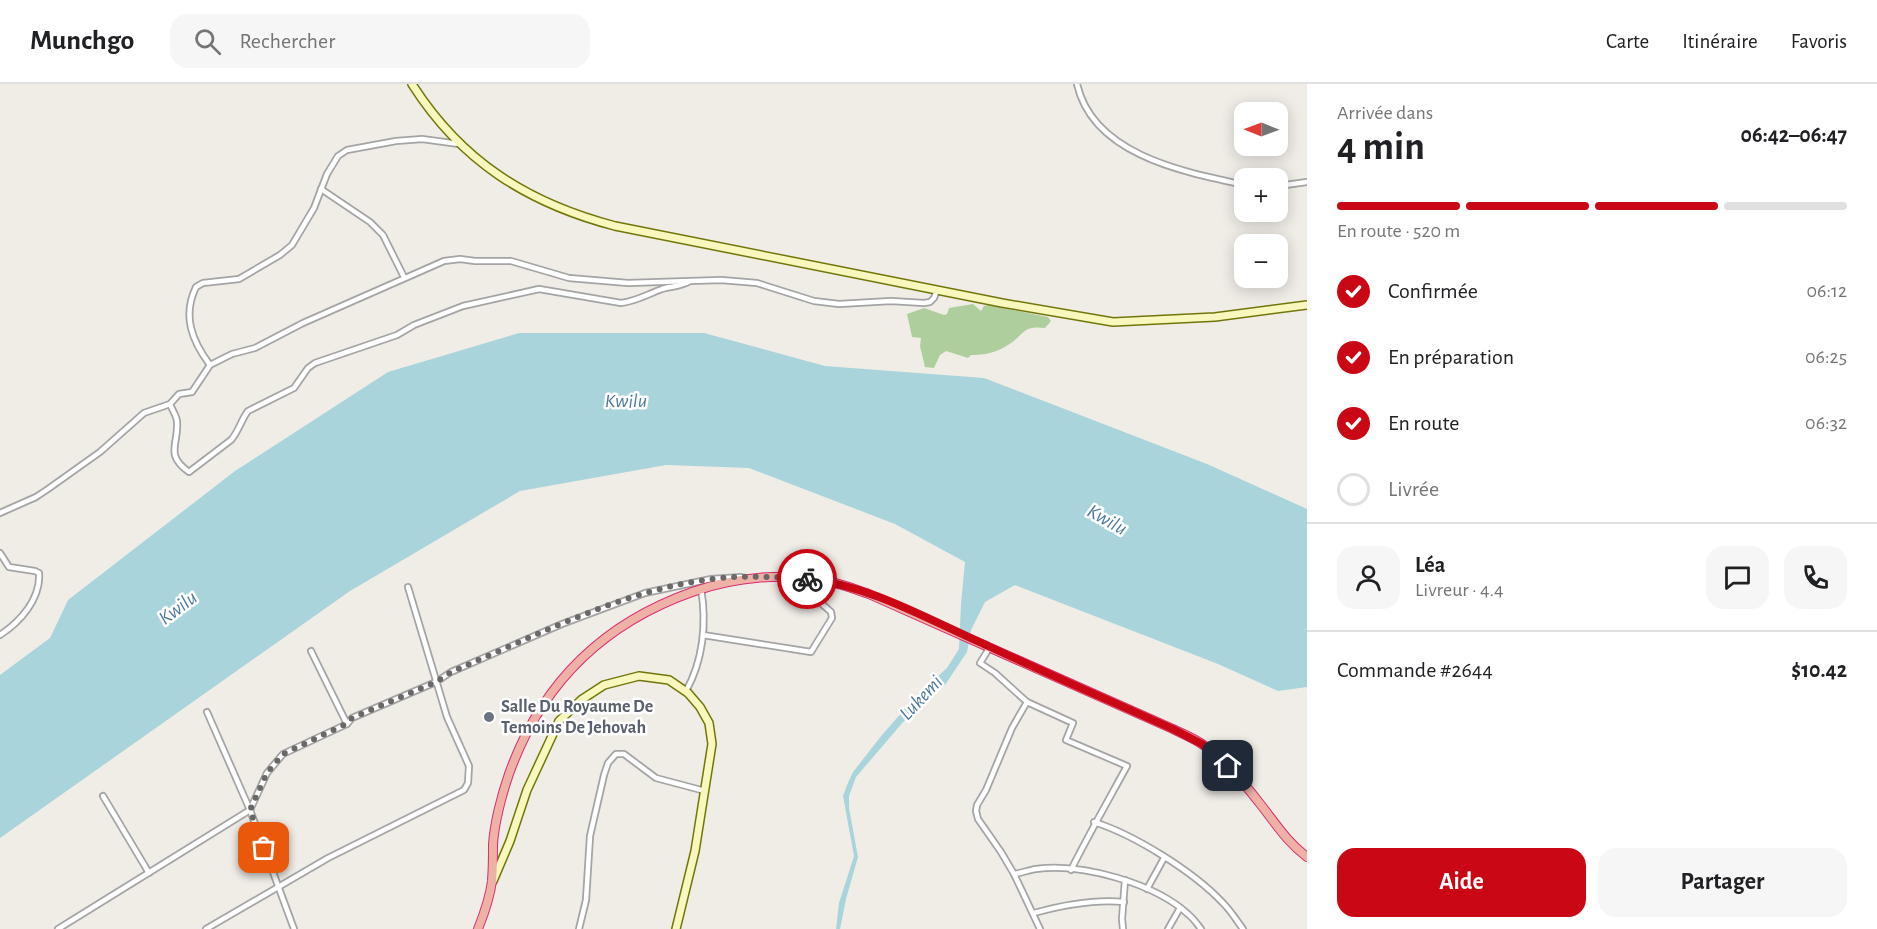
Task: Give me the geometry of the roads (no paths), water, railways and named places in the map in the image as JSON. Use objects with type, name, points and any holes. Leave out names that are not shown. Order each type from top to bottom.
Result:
[{"type":"highway","points":[[478,929],[492,884],[493,843],[508,776],[543,703],[579,660],[619,626],[666,601],[701,589],[727,582],[767,577],[828,581],[869,594],[927,618],[1202,744],[1228,766],[1294,848],[1307,857]]},
{"type":"main road","points":[[412,84],[447,132],[483,165],[518,189],[588,219],[676,239],[1113,322],[1215,317],[1307,304]]},
{"type":"main road","points":[[492,884],[510,841],[526,790],[559,721],[581,700],[604,685],[639,676],[669,680],[686,691],[700,707],[709,723],[712,744],[695,851],[676,929]]},
{"type":"street","points":[[1077,84],[1086,110],[1113,140],[1123,146],[1205,177],[1234,183]]},
{"type":"street","points":[[210,365],[199,350],[189,326],[189,305],[196,287],[203,283],[239,279],[280,255],[292,245],[314,208],[338,156],[347,150],[396,141],[422,139],[461,145]]},
{"type":"street","points":[[1288,185],[1307,182]]},
{"type":"street","points":[[321,189],[370,222],[382,235],[404,277]]},
{"type":"street","points":[[0,513],[48,489],[100,452],[144,413],[170,404],[179,394],[195,390],[210,365],[242,350],[255,348],[303,323],[444,261],[460,259],[511,261],[556,275],[585,280],[645,284],[721,280],[757,283],[814,301],[839,304],[891,301],[924,303],[930,302],[936,290]]},
{"type":"street","points":[[170,404],[178,423],[173,447],[177,460],[189,472],[237,434],[243,417],[248,411],[294,388],[308,368],[315,363],[397,335],[414,325],[463,306],[539,289],[621,303],[634,301],[690,281]]},
{"type":"street","points":[[0,553],[9,567],[39,573],[39,578],[30,605],[23,617],[0,635]]},
{"type":"street","points":[[58,929],[250,810],[267,773],[283,754],[346,724],[352,718],[436,682],[451,672],[645,593],[711,579],[767,577]]},
{"type":"street","points":[[703,634],[811,651],[832,618],[831,612],[822,604],[828,581]]},
{"type":"street","points":[[206,929],[278,886],[464,790],[470,776],[469,766],[447,717],[408,587]]},
{"type":"street","points":[[686,691],[695,673],[703,634],[704,606],[701,589]]},
{"type":"street","points":[[989,647],[980,663],[995,673],[1027,702],[1073,723],[1066,740],[1127,766],[1106,807],[1094,822],[1071,870]]},
{"type":"street","points":[[311,651],[346,724]]},
{"type":"street","points":[[1027,702],[1012,728],[976,811],[978,819],[1014,874],[1040,929]]},
{"type":"street","points":[[207,712],[250,810],[294,929]]},
{"type":"street","points":[[579,929],[586,900],[590,836],[604,775],[608,763],[616,754],[624,754],[656,778],[705,791]]},
{"type":"street","points":[[103,796],[149,873]]},
{"type":"street","points":[[1094,822],[1115,829],[1195,878],[1224,903],[1243,929]]},
{"type":"street","points":[[1147,889],[1164,858]]},
{"type":"street","points":[[1014,874],[1036,869],[1071,870],[1088,871],[1125,880],[1147,889],[1180,908],[1190,915],[1201,929]]},
{"type":"street","points":[[1123,929],[1125,880]]},
{"type":"street","points":[[1034,913],[1102,900],[1124,902]]},
{"type":"street","points":[[1168,929],[1180,908]]},
{"type":"water","points":[[519,333],[704,333],[825,366],[984,378],[1207,464],[1307,509],[1307,687],[1278,691],[1218,664],[1015,585],[985,602],[971,630],[967,652],[945,685],[904,721],[856,777],[849,796],[849,808],[858,857],[840,929],[836,929],[839,903],[854,856],[843,796],[853,772],[882,735],[917,695],[947,668],[959,649],[965,562],[895,524],[749,468],[666,465],[520,491],[350,591],[0,838],[0,675],[50,638],[68,600],[235,471],[388,372]]},
{"type":"place","name":"Salle Du Royaume De Temoins De Jehovah","points":[[489,717]]},
{"type":"water label","name":"Kwilu","points":[[626,401]]},
{"type":"water label","name":"Kwilu","points":[[1107,520]]},
{"type":"water label","name":"Kwilu","points":[[178,608]]},
{"type":"water label","name":"Lukemi","points":[[921,698]]}]
